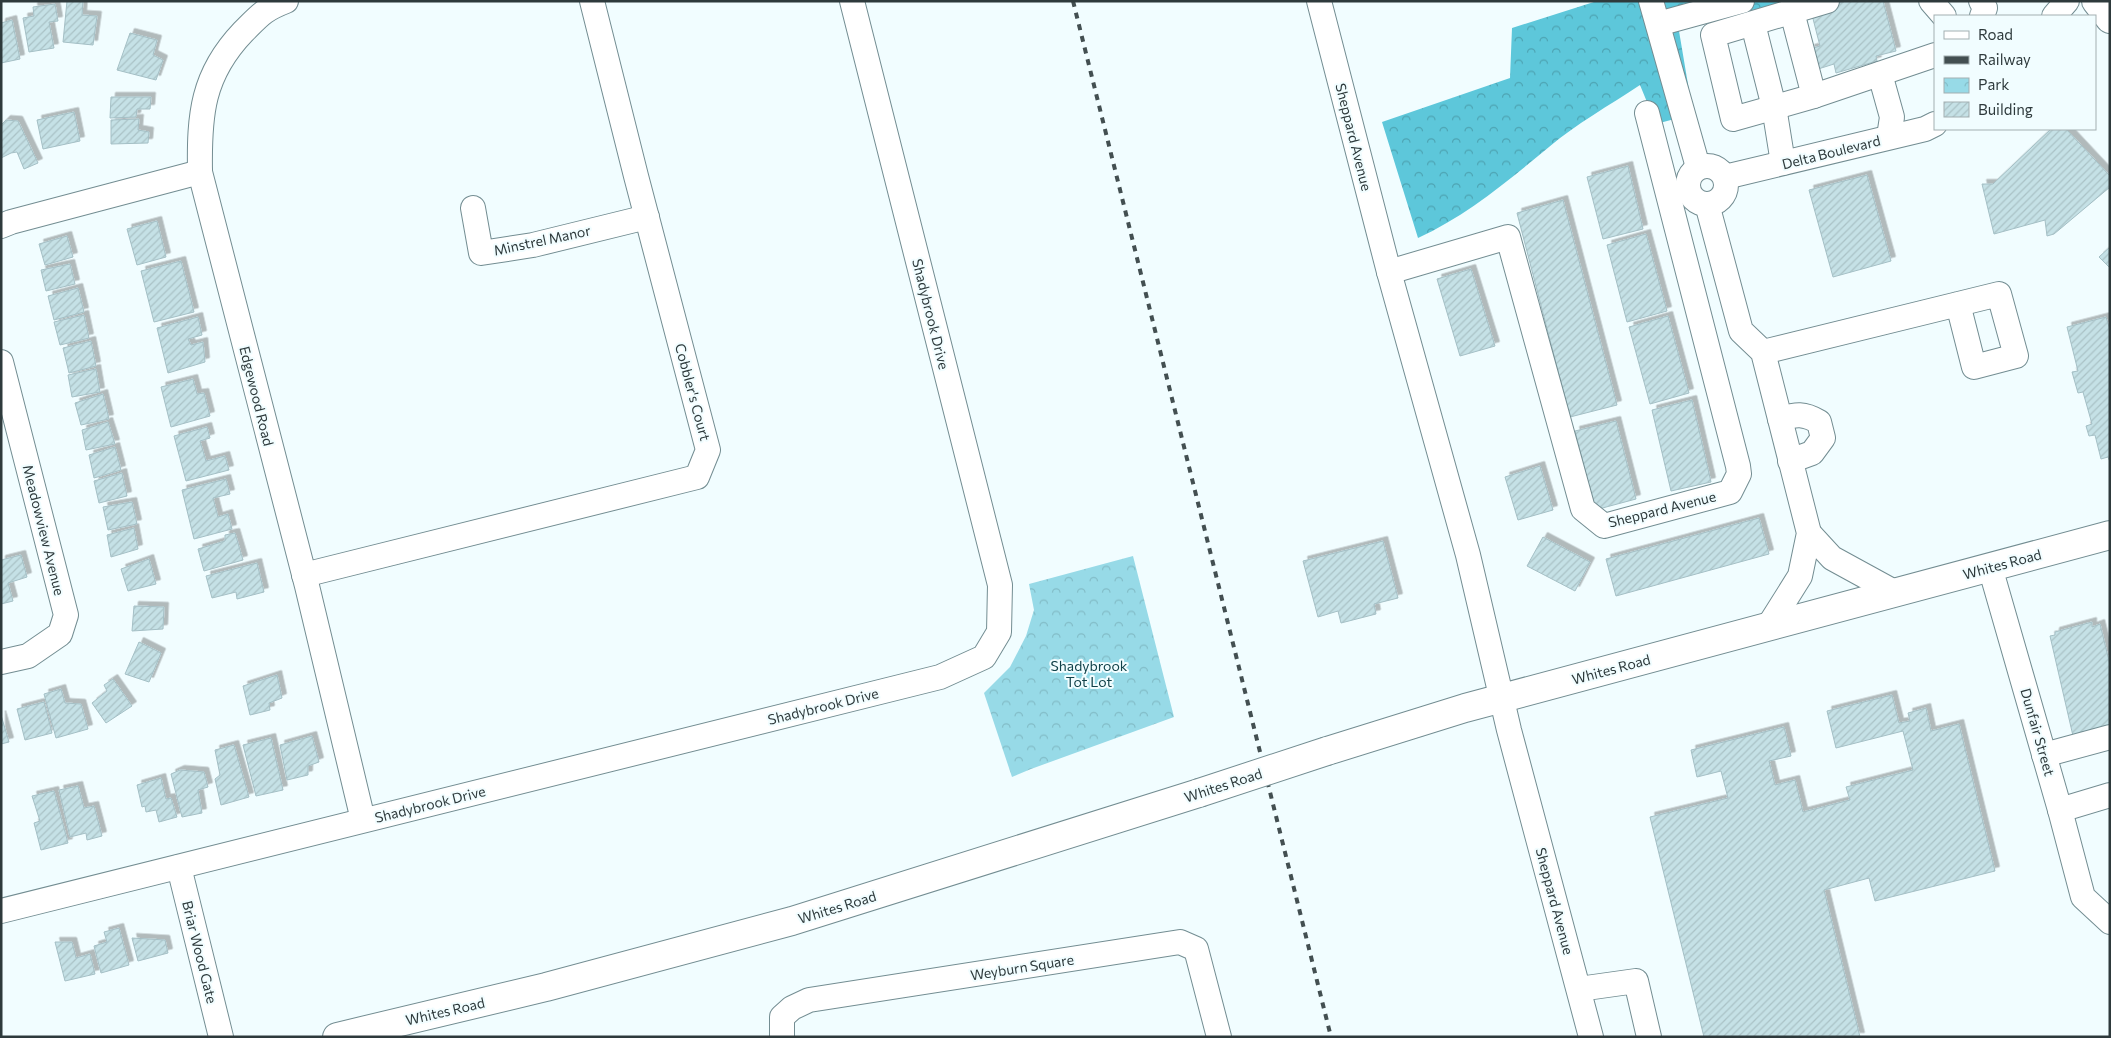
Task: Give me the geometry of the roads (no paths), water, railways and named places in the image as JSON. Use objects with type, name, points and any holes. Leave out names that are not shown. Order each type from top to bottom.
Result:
[{"type":"main road","name":"Whites Road","points":[[337,1037],[546,987],[792,921],[1096,827],[1326,751],[1464,708],[2110,535]]},
{"type":"street","name":"Cobbler's Court","points":[[304,575],[696,477],[708,450],[592,1]]},
{"type":"street","name":"Shadybrook Drive","points":[[1,911],[940,677],[984,657],[999,632],[1000,585],[852,1]]},
{"type":"street","name":"Sheppard Avenue","points":[[1319,1],[1389,272],[1468,555],[1501,699],[1591,1037]]},
{"type":"street","points":[[1651,1],[1658,24],[1685,182],[1691,196],[1708,204],[1714,203],[1724,196],[1727,183],[1725,177],[1717,168],[1711,166],[1685,182]]},
{"type":"street","points":[[1658,24],[1742,1]]},
{"type":"street","points":[[1827,1],[1713,35],[1733,119],[1814,96],[1934,55]]},
{"type":"street","points":[[1931,1],[1943,15]]},
{"type":"street","points":[[1981,1],[1985,8],[1982,15]]},
{"type":"street","points":[[2055,15],[2067,1]]},
{"type":"street","name":"Edgewood Road","points":[[270,4],[230,46],[215,69],[204,104],[199,136],[200,172],[304,575],[363,820]]},
{"type":"street","points":[[1792,12],[1814,96]]},
{"type":"street","points":[[1753,24],[1774,107],[1783,163]]},
{"type":"street","points":[[1880,74],[1892,117],[1889,137]]},
{"type":"street","name":"Sheppard Avenue","points":[[1389,272],[1508,238],[1583,509],[1604,526],[1730,492],[1739,474],[1738,466],[1685,182],[1647,112]]},
{"type":"street","name":"Delta Boulevard","points":[[1725,177],[1925,129],[1934,124]]},
{"type":"street","points":[[1,226],[200,172]]},
{"type":"street","points":[[1708,204],[1741,331],[1763,352],[1809,534],[1800,576],[1768,627]]},
{"type":"street","name":"Minstrel Manor","points":[[473,208],[481,253],[532,245],[647,217]]},
{"type":"street","points":[[1763,352],[1958,304]]},
{"type":"street","name":"Meadowview Avenue","points":[[1,362],[66,615],[60,634],[28,656],[1,662]]},
{"type":"street","points":[[1780,419],[1797,414],[1810,416],[1819,422],[1823,438],[1812,453],[1790,460]]},
{"type":"street","points":[[1809,534],[1832,558],[1896,593]]},
{"type":"street","name":"Dunfair Street","points":[[1990,567],[2083,897],[2110,922]]},
{"type":"street","points":[[2044,755],[2110,737]]},
{"type":"street","points":[[2060,810],[2110,795]]},
{"type":"street","name":"Briar Wood Gate","points":[[179,867],[221,1037]]},
{"type":"street","name":"Weyburn Square","points":[[782,1037],[782,1017],[792,1008],[808,1000],[1180,942],[1196,949],[1218,1037]]},
{"type":"street","points":[[1579,989],[1636,980],[1649,1037]]},
{"type":"railway","points":[[1073,1],[1331,1037]]},
{"type":"park label","name":"Shadybrook Tot Lot","points":[[1089,674]]}]
